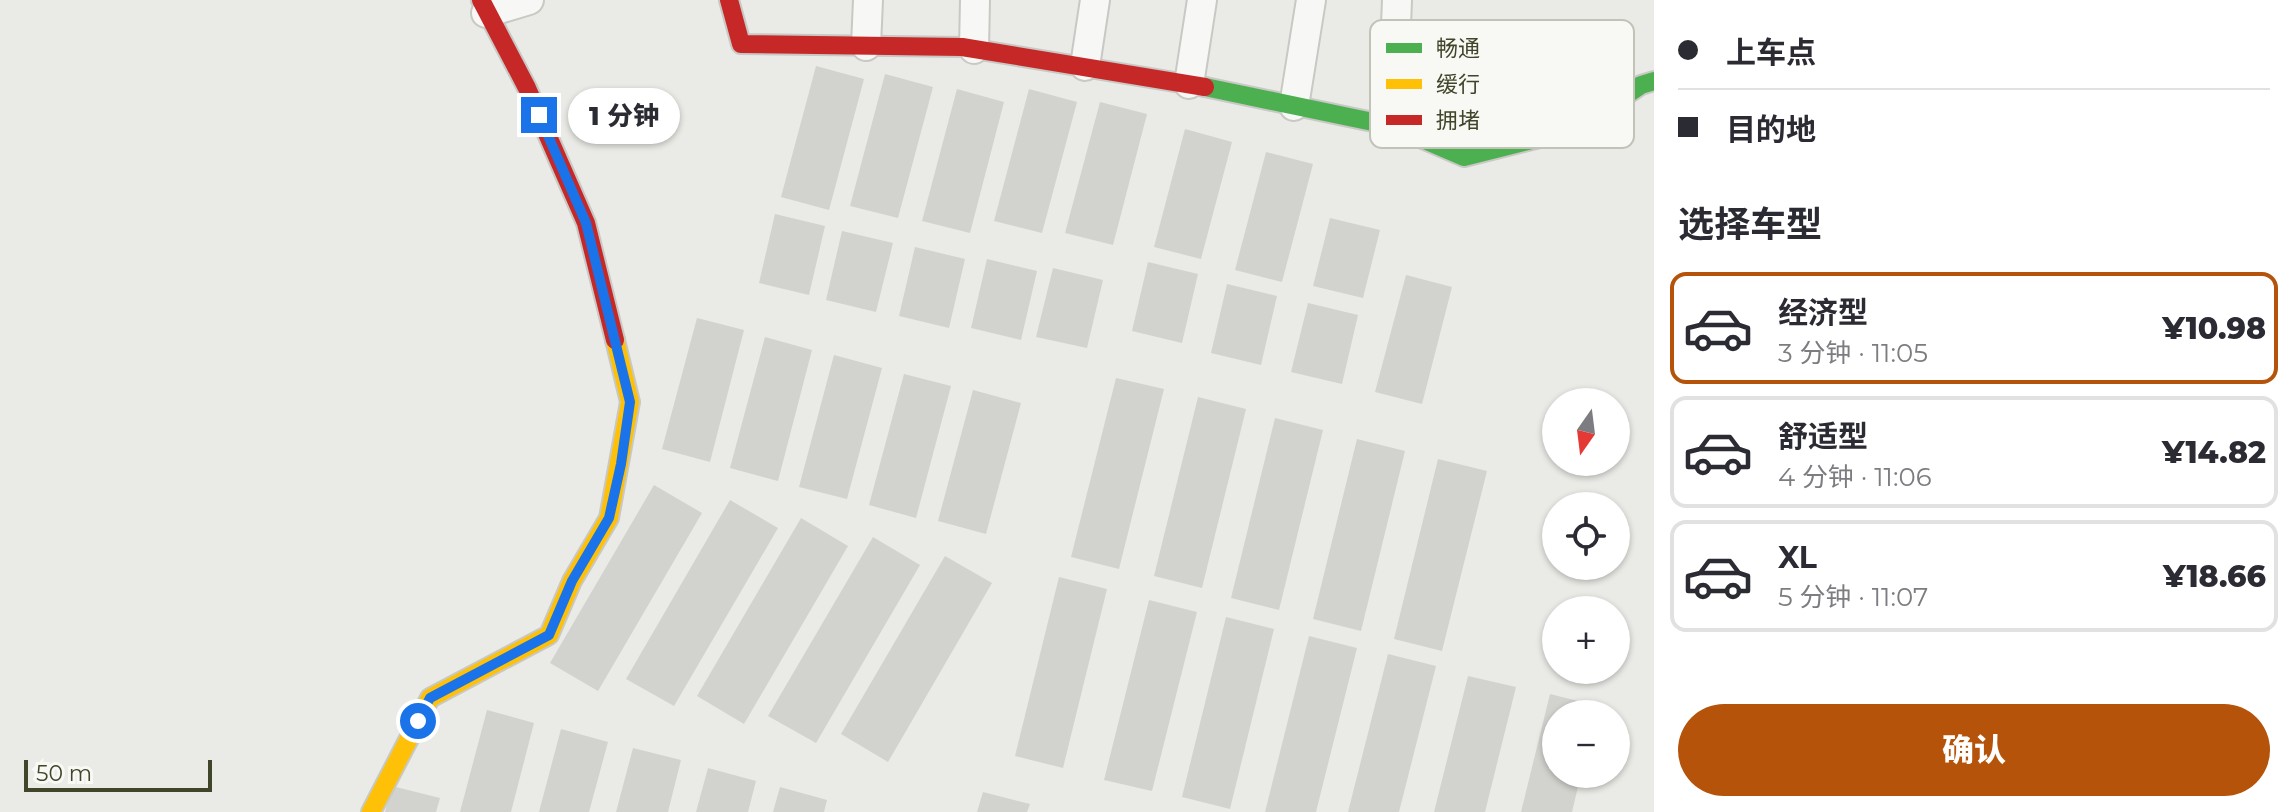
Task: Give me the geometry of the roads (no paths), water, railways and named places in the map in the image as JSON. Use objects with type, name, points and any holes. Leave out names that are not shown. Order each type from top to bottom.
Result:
[{"type":"street","points":[[371,812],[430,698],[549,635],[572,581],[609,518],[621,464],[630,402],[586,223],[527,88],[483,6],[529,0]]},
{"type":"street","points":[[729,0],[741,44],[974,49],[1189,84],[1370,122]]},
{"type":"street","points":[[866,46],[868,0]]},
{"type":"street","points":[[974,49],[975,0]]},
{"type":"street","points":[[1085,66],[1095,0]]},
{"type":"street","points":[[1189,84],[1202,0]]},
{"type":"street","points":[[1294,106],[1311,0]]},
{"type":"street","points":[[1396,20],[1397,0]]},
{"type":"street","points":[[1634,90],[1654,81]]},
{"type":"street","points":[[1443,148],[1464,157],[1500,148]]}]
